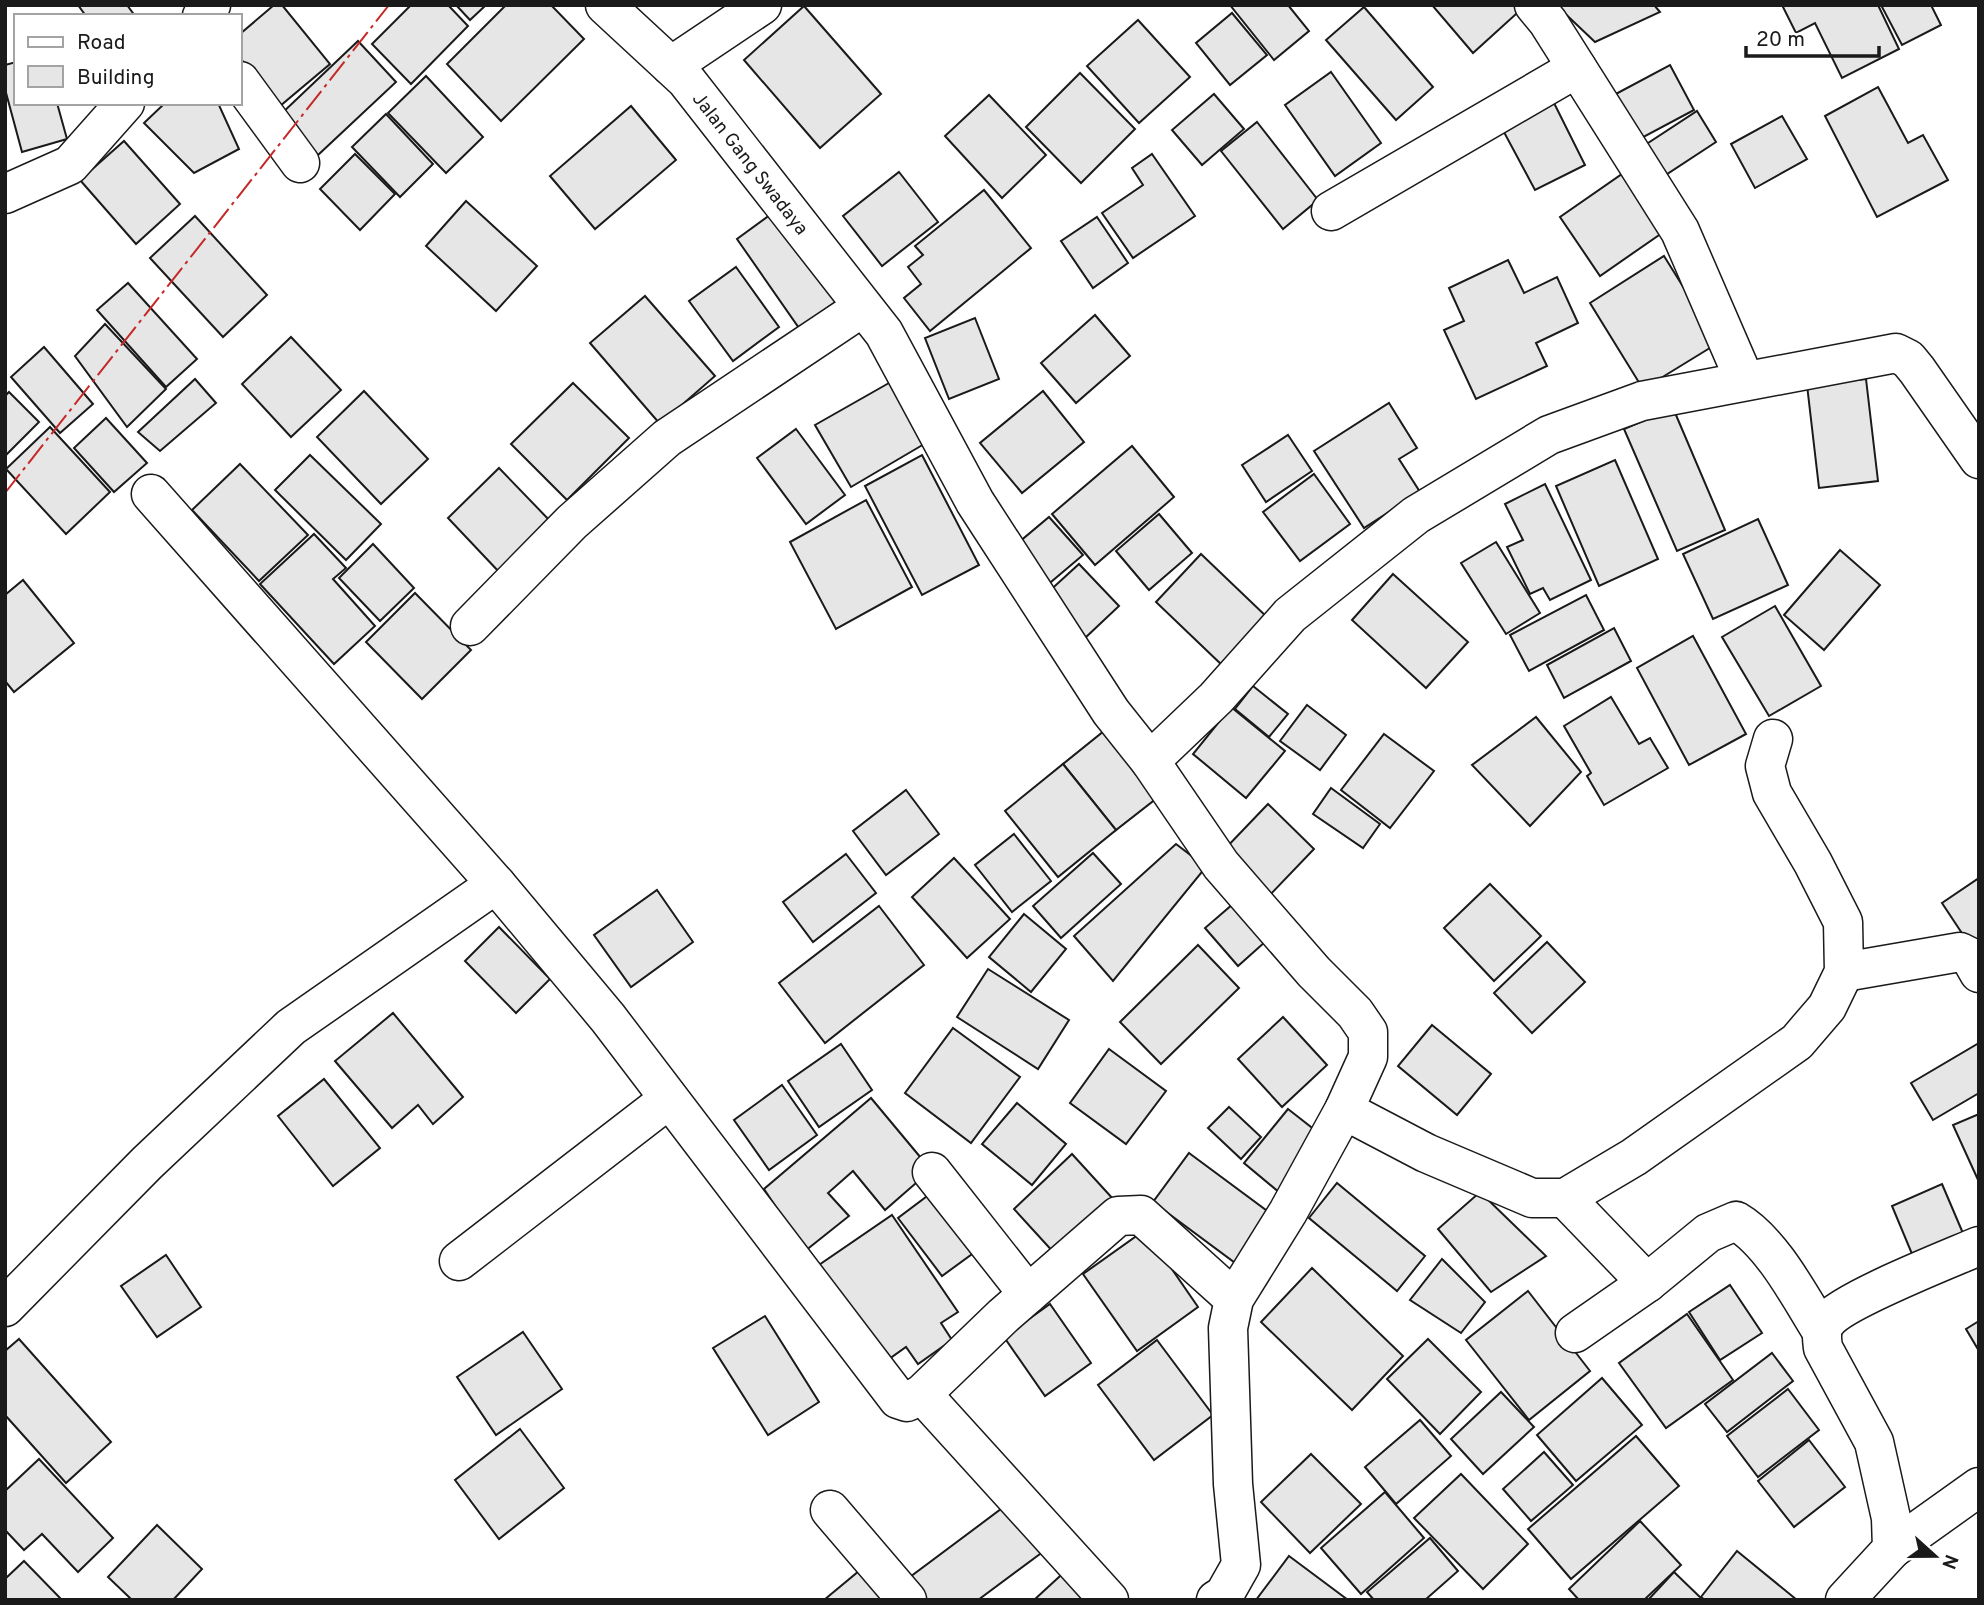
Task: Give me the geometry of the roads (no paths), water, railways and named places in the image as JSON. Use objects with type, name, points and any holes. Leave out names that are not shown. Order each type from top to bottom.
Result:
[{"type":"street","name":"Jalan Gang Swadaya","points":[[605,5],[686,79],[873,320],[975,502],[1111,712],[1150,761],[1221,865],[1314,972],[1355,1013],[1368,1032],[1368,1057],[1344,1110],[1288,1212],[1234,1299]]},
{"type":"street","points":[[671,66],[762,5]]},
{"type":"street","points":[[1534,5],[1680,232],[1745,381]]},
{"type":"street","points":[[1331,211],[1577,68]]},
{"type":"street","points":[[242,84],[300,163]]},
{"type":"street","points":[[5,194],[70,165],[123,105]]},
{"type":"street","points":[[470,626],[572,522],[667,438],[873,320]]},
{"type":"street","points":[[1150,761],[1216,698],[1290,615],[1416,515],[1549,435],[1642,401],[1896,353],[1908,359],[1917,370],[1979,459]]},
{"type":"street","points":[[151,494],[496,884],[608,1018],[898,1399],[907,1402],[922,1394],[1028,1294],[1118,1216],[1141,1215],[1234,1299],[1228,1328],[1233,1483],[1242,1547],[1241,1565],[1224,1595],[1216,1600]]},
{"type":"street","points":[[1344,1110],[1426,1153],[1532,1198],[1565,1198],[1634,1157],[1797,1042],[1828,1007],[1844,972],[1843,922],[1814,863],[1772,793],[1765,766],[1773,739]]},
{"type":"street","points":[[5,1307],[147,1163],[291,1027],[496,884]]},
{"type":"street","points":[[1844,972],[1960,952],[1970,957],[1979,973]]},
{"type":"street","points":[[459,1261],[669,1099]]},
{"type":"street","points":[[932,1172],[1028,1294]]},
{"type":"street","points":[[1565,1198],[1647,1283]]},
{"type":"street","points":[[1575,1333],[1647,1283],[1707,1233],[1736,1221],[1747,1227],[1782,1269],[1822,1332]]},
{"type":"street","points":[[1892,1549],[1891,1518],[1874,1441],[1823,1348],[1822,1332],[1827,1321],[1856,1302],[1979,1245]]},
{"type":"street","points":[[922,1394],[1109,1600]]},
{"type":"street","points":[[1845,1600],[1892,1549],[1979,1487]]},
{"type":"street","points":[[831,1510],[907,1600]]}]
